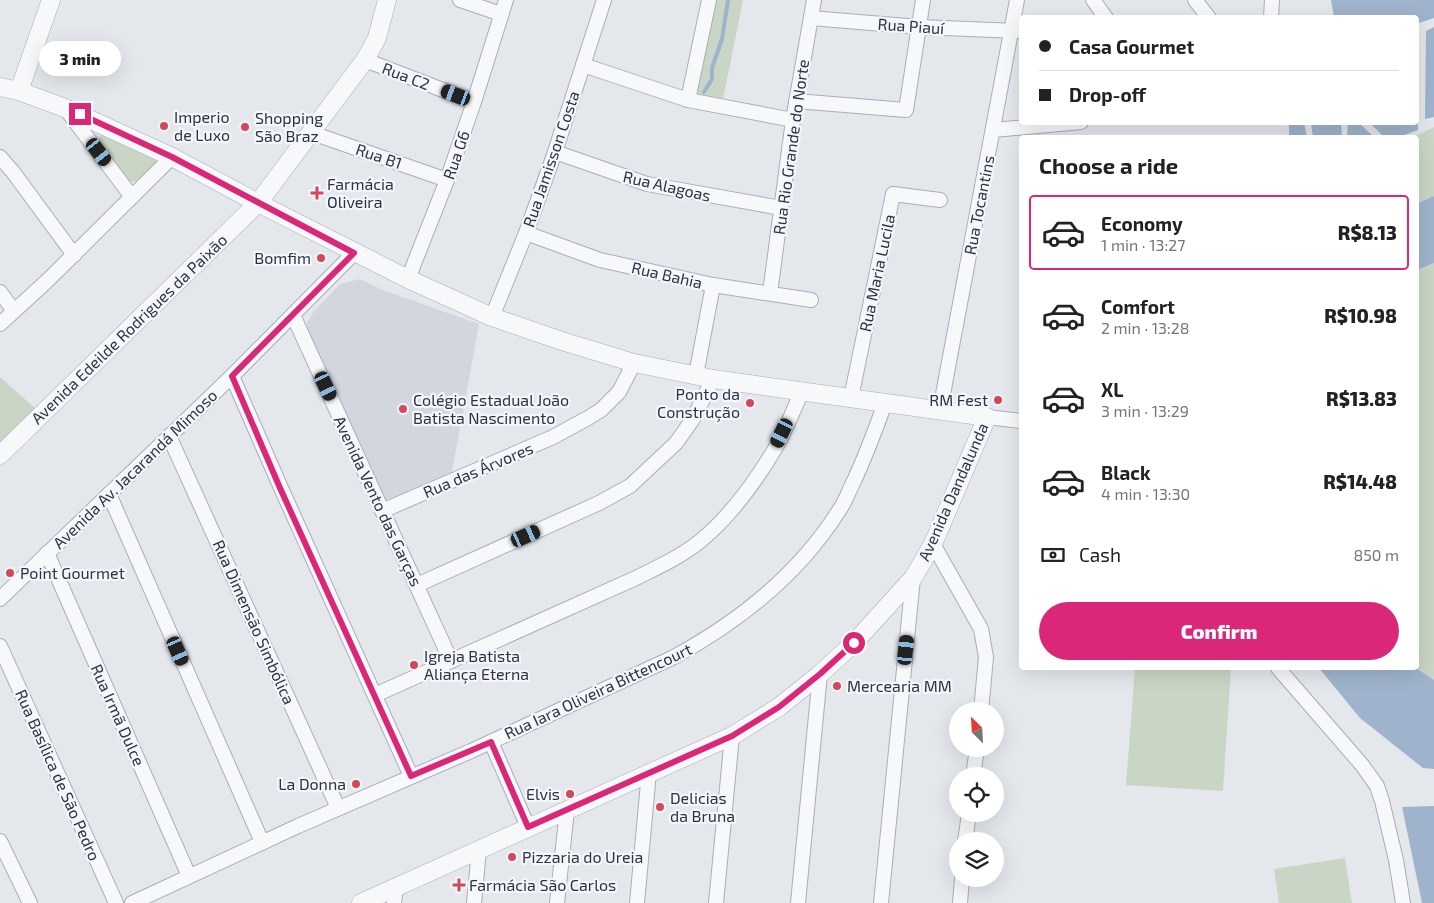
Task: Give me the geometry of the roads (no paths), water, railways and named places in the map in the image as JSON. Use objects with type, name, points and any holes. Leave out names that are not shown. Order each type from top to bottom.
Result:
[{"type":"street","points":[[19,91],[51,0]]},
{"type":"street","name":"Avenida Edeilde Rodrigues da Paixão","points":[[0,454],[258,203],[365,60],[377,38],[387,0]]},
{"type":"street","points":[[460,0],[501,14]]},
{"type":"street","name":"Rua G6","points":[[408,279],[447,180],[506,0]]},
{"type":"street","name":"Rua Jamisson Costa","points":[[492,317],[556,152],[604,0]]},
{"type":"street","points":[[688,100],[709,0]]},
{"type":"street","name":"Rua Rio Grande do Norte","points":[[770,294],[793,120],[814,0]]},
{"type":"street","points":[[796,101],[906,110],[923,0]]},
{"type":"street","name":"Rua Tocantins","points":[[940,410],[994,130],[1016,31],[1018,0]]},
{"type":"street","points":[[1093,0],[1104,15]]},
{"type":"street","points":[[1195,0],[1206,15]]},
{"type":"street","points":[[1271,15],[1272,0]]},
{"type":"street","name":"Rua Piauí","points":[[811,18],[919,27],[1016,31]]},
{"type":"street","name":"Rua C2","points":[[365,60],[474,102]]},
{"type":"street","points":[[583,65],[688,100],[793,120]]},
{"type":"street","points":[[0,86],[65,108],[172,157],[354,253],[408,279],[492,317],[564,342],[634,363],[713,379],[1019,422]]},
{"type":"street","points":[[65,108],[132,197]]},
{"type":"street","points":[[994,130],[1048,125]]},
{"type":"street","name":"Rua B1","points":[[312,133],[447,180]]},
{"type":"street","name":"Rua Alagoas","points":[[556,152],[646,184],[781,208]]},
{"type":"street","points":[[0,157],[74,255]]},
{"type":"street","points":[[0,324],[74,255],[172,157]]},
{"type":"street","name":"Rua Maria Lucila","points":[[851,398],[893,194],[940,200]]},
{"type":"street","name":"Rua Bahia","points":[[526,233],[600,260],[712,285],[812,300]]},
{"type":"street","name":"Avenida Av. Jacarandá Mimoso","points":[[0,599],[232,376],[354,253]]},
{"type":"street","points":[[696,375],[712,285]]},
{"type":"street","points":[[0,292],[14,311]]},
{"type":"street","name":"Avenida Vento das Garças","points":[[293,315],[452,661]]},
{"type":"street","name":"Rua das Árvores","points":[[382,511],[553,437],[588,418],[601,410],[619,392],[634,363]]},
{"type":"street","points":[[232,376],[280,488],[411,776]]},
{"type":"street","points":[[417,585],[599,504],[630,486],[676,443],[693,420],[713,379]]},
{"type":"street","points":[[375,695],[636,578],[676,558],[721,522],[757,476],[776,446],[802,392]]},
{"type":"street","name":"Rua Iara Oliveira Bittencourt","points":[[132,903],[262,842],[491,742],[674,657],[705,640],[762,598],[810,551],[841,508],[868,452],[885,403]]},
{"type":"street","name":"Avenida Dandalunda","points":[[361,903],[395,895],[479,850],[732,736],[779,707],[820,674],[854,643],[913,578],[933,544],[987,417]]},
{"type":"street","name":"Rua Dimensão Simbólica","points":[[169,436],[338,808]]},
{"type":"street","points":[[109,494],[262,842]]},
{"type":"street","points":[[933,544],[981,628],[986,657],[982,702]]},
{"type":"street","name":"Rua Irmã Dulce","points":[[47,553],[189,876]]},
{"type":"street","points":[[881,903],[913,578]]},
{"type":"street","name":"Rua Basílica de São Pedro","points":[[0,646],[116,903]]},
{"type":"street","points":[[1280,670],[1362,764],[1377,786],[1396,860],[1403,903]]},
{"type":"street","points":[[798,903],[820,674]]},
{"type":"street","points":[[716,903],[732,736]]},
{"type":"street","points":[[491,742],[528,827]]},
{"type":"street","points":[[637,903],[650,772]]},
{"type":"street","points":[[557,903],[567,810]]},
{"type":"street","points":[[0,841],[30,903]]},
{"type":"street","points":[[474,903],[479,850]]},
{"type":"street","points":[[960,903],[961,887]]},
{"type":"water","points":[[1331,0],[1434,0],[1434,18],[1419,23],[1419,15],[1334,15]]},
{"type":"water","points":[[1434,27],[1434,117],[1425,119],[1426,31]]},
{"type":"water","points":[[1289,125],[1304,125],[1307,135],[1289,135]]},
{"type":"water","points":[[1311,125],[1341,125],[1342,135],[1313,135]]},
{"type":"water","points":[[1348,125],[1361,125],[1372,135],[1347,135]]},
{"type":"water","points":[[1372,125],[1418,125],[1418,130],[1404,135],[1382,135]]},
{"type":"water","points":[[1434,196],[1434,263],[1419,270],[1419,203]]},
{"type":"water","points":[[1321,670],[1419,670],[1434,680],[1434,769],[1423,768],[1360,718]]},
{"type":"water","points":[[1434,806],[1434,903],[1422,903],[1402,807]]},
{"type":"waterway","points":[[704,92],[712,79],[712,68],[722,39],[728,0]]},
{"type":"place","name":"Imperio de Luxo","points":[[164,126]]},
{"type":"place","name":"Shopping São Braz","points":[[245,127]]},
{"type":"place","name":"Farmácia Oliveira","points":[[317,193]]},
{"type":"place","name":"Bomfim","points":[[321,258]]},
{"type":"place","name":"RM Fest","points":[[998,400]]},
{"type":"place","name":"Ponto da Construção","points":[[750,403]]},
{"type":"place","name":"Colégio Estadual João Batista Nascimento","points":[[403,409]]},
{"type":"place","name":"Point Gourmet","points":[[10,573]]},
{"type":"place","name":"Igreja Batista Aliança Eterna","points":[[414,665]]},
{"type":"place","name":"Mercearia MM","points":[[837,686]]},
{"type":"place","name":"La Donna","points":[[356,784]]},
{"type":"place","name":"Elvis","points":[[570,794]]},
{"type":"place","name":"Delicias da Bruna","points":[[660,807]]},
{"type":"place","name":"Pizzaria do Ureia","points":[[512,857]]},
{"type":"place","name":"Farmácia São Carlos","points":[[459,885]]}]
